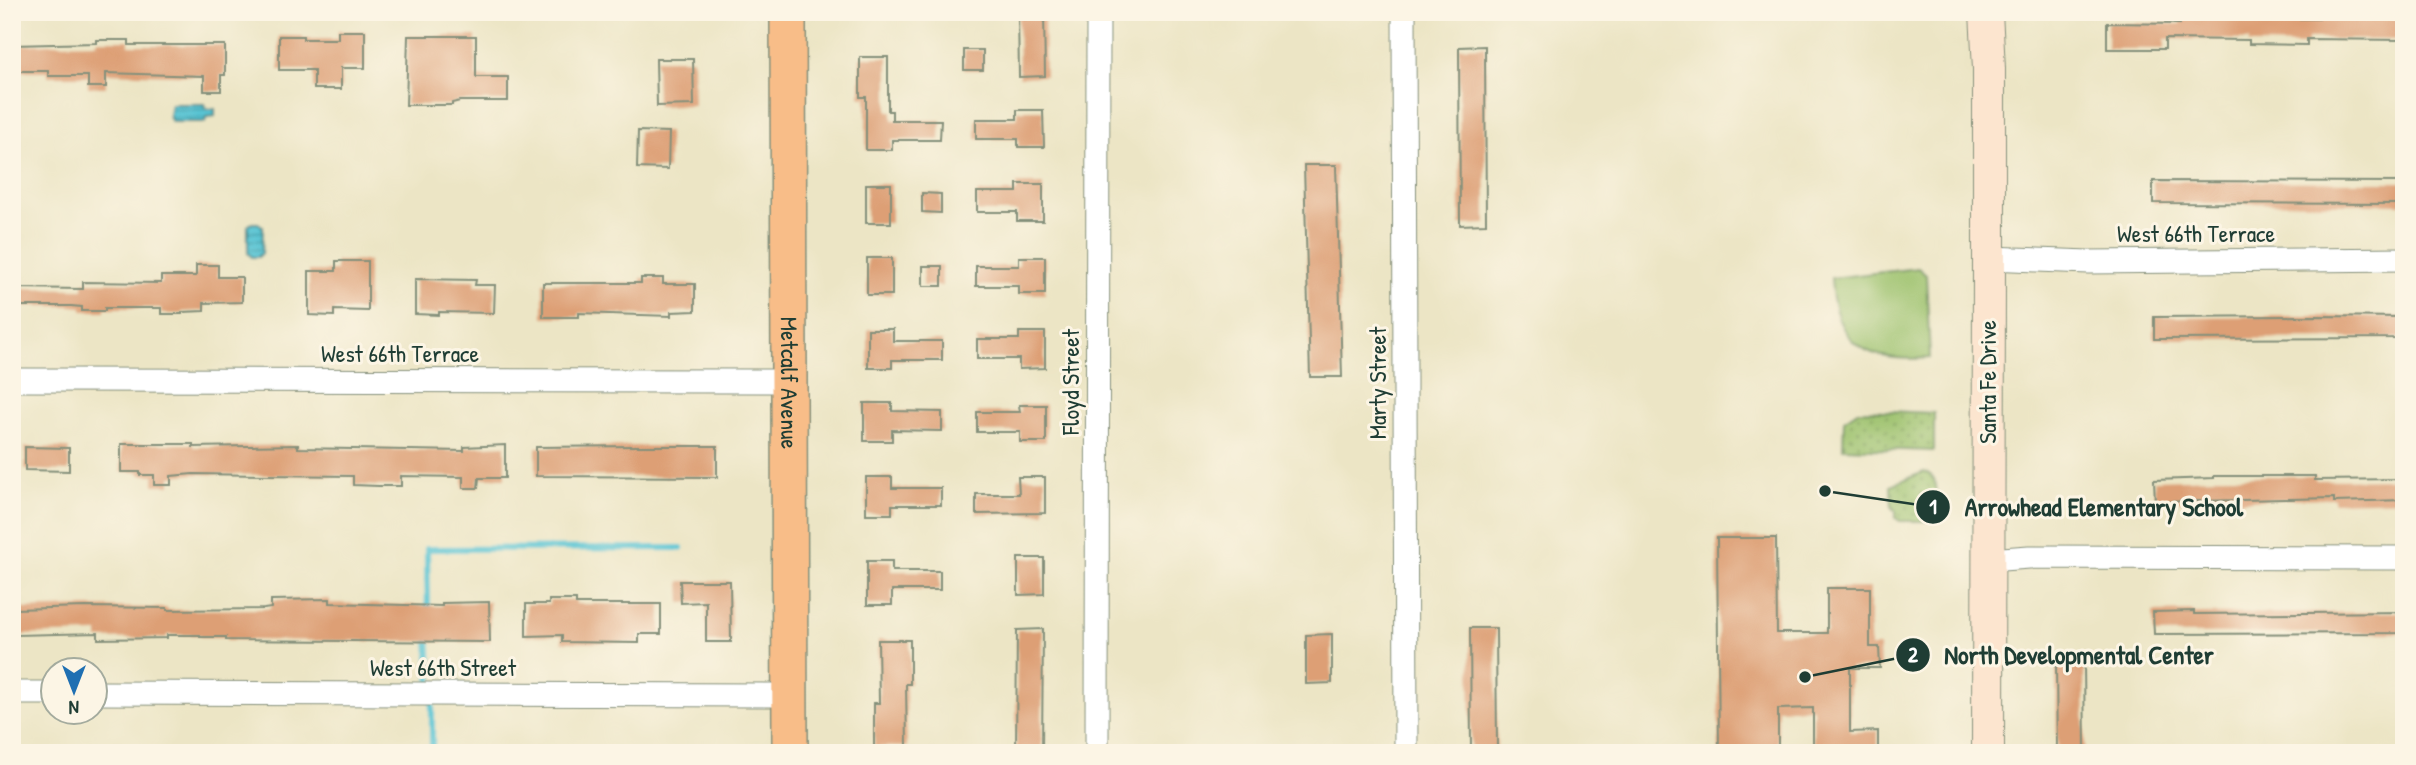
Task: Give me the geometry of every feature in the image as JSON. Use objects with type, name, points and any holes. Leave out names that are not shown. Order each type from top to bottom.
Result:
[{"type":"main road","name":"Metcalf Avenue","points":[[788,12],[790,753]]},
{"type":"street","name":"Floyd Street","points":[[1097,753],[1098,12]]},
{"type":"street","name":"Marty Street","points":[[1404,12],[1406,753]]},
{"type":"street","name":"Santa Fe Drive","points":[[1986,12],[1989,69],[1988,753]]},
{"type":"street","name":"West 66th Terrace","points":[[1989,258],[2089,261],[2404,259]]},
{"type":"street","name":"West 66th Terrace","points":[[12,380],[788,381]]},
{"type":"street","points":[[1989,560],[2029,557],[2404,558]]},
{"type":"street","points":[[12,693],[38,693]]},
{"type":"street","name":"West 66th Street","points":[[108,693],[791,695]]},
{"type":"green space","points":[[1918,268],[1926,275],[1930,358],[1908,359],[1872,353],[1847,335],[1839,320],[1831,278]]},
{"type":"green space","points":[[1859,410],[1934,413],[1934,451],[1843,448],[1844,420]]},
{"type":"green space","points":[[1924,472],[1933,478],[1936,496],[1941,505],[1941,519],[1900,521],[1892,508],[1891,485]]},
{"type":"water","points":[[171,104],[205,104],[206,109],[215,109],[215,116],[206,117],[205,122],[172,122],[169,116]]},
{"type":"water","points":[[252,223],[263,227],[262,253],[258,257],[252,257],[248,253],[248,226]]},
{"type":"building","points":[[1018,12],[1044,12],[1045,76],[1019,77]]},
{"type":"building","points":[[2180,14],[2238,14],[2238,19],[2319,19],[2319,14],[2377,14],[2377,19],[2404,19],[2404,40],[2307,39],[2307,45],[2249,44],[2249,40],[2165,39],[2165,49],[2107,49],[2107,23],[2180,24]]},
{"type":"building","points":[[338,31],[365,31],[365,68],[341,68],[341,89],[314,89],[314,70],[279,70],[279,36],[338,39]]},
{"type":"building","points":[[408,36],[476,36],[476,77],[508,77],[508,101],[406,105]]},
{"type":"building","points":[[96,40],[129,40],[129,45],[225,45],[225,75],[221,75],[221,91],[204,91],[204,76],[106,73],[106,87],[88,87],[88,76],[48,76],[48,71],[12,71],[12,45],[96,43]]},
{"type":"building","points":[[1485,46],[1486,224],[1460,225],[1459,47]]},
{"type":"building","points":[[964,50],[983,50],[983,70],[964,70]]},
{"type":"building","points":[[860,57],[888,57],[888,111],[892,111],[892,120],[941,120],[940,140],[892,140],[892,150],[866,150],[866,97],[860,97]]},
{"type":"building","points":[[656,59],[693,59],[694,105],[657,106]]},
{"type":"building","points":[[1017,110],[1043,110],[1044,147],[1018,147],[1018,139],[976,139],[976,119],[1017,119]]},
{"type":"building","points":[[638,131],[669,132],[668,169],[637,168]]},
{"type":"building","points":[[1304,165],[1336,165],[1342,377],[1310,377]]},
{"type":"building","points":[[2153,181],[2404,182],[2404,204],[2153,203]]},
{"type":"building","points":[[866,184],[891,184],[891,223],[866,223]]},
{"type":"building","points":[[1017,184],[1043,184],[1043,221],[1017,221],[1017,212],[977,212],[977,192],[1017,192]]},
{"type":"building","points":[[922,193],[941,194],[941,213],[922,212]]},
{"type":"building","points":[[1019,257],[1045,257],[1045,294],[1019,294],[1019,286],[976,286],[976,266],[1019,266]]},
{"type":"building","points":[[867,258],[892,258],[892,295],[867,295]]},
{"type":"building","points":[[336,261],[368,261],[368,311],[334,310],[334,316],[309,315],[309,271],[336,271]]},
{"type":"building","points":[[196,265],[218,265],[218,277],[242,277],[242,302],[204,303],[204,311],[182,314],[161,314],[161,308],[105,308],[105,311],[82,311],[82,307],[71,306],[12,306],[12,288],[83,289],[83,282],[161,283],[161,276],[196,276]]},
{"type":"building","points":[[923,266],[942,266],[942,286],[923,286]]},
{"type":"building","points":[[641,278],[663,278],[663,284],[695,284],[695,311],[671,312],[671,316],[579,313],[579,317],[543,317],[543,283],[641,283]]},
{"type":"building","points":[[415,279],[476,280],[475,285],[495,285],[494,313],[415,314]]},
{"type":"building","points":[[2154,317],[2404,317],[2404,338],[2154,339]]},
{"type":"building","points":[[868,329],[893,329],[893,341],[942,341],[942,360],[892,360],[892,368],[868,368]]},
{"type":"building","points":[[1019,332],[1045,332],[1045,368],[1019,369],[1019,359],[977,359],[977,339],[1019,339]]},
{"type":"building","points":[[864,403],[892,403],[892,411],[942,412],[942,431],[892,430],[892,441],[864,441]]},
{"type":"building","points":[[1019,405],[1046,405],[1046,442],[1020,442],[1020,432],[977,432],[977,412],[1020,412]]},
{"type":"building","points":[[121,444],[193,444],[193,447],[298,445],[298,448],[464,451],[464,447],[505,445],[505,478],[479,478],[478,488],[463,488],[463,477],[401,476],[401,486],[379,486],[353,485],[353,476],[193,474],[171,476],[171,485],[154,485],[154,475],[121,472]]},
{"type":"building","points":[[717,446],[717,477],[536,476],[536,447]]},
{"type":"building","points":[[25,447],[69,448],[69,471],[25,470]]},
{"type":"building","points":[[2214,476],[2315,476],[2315,480],[2404,479],[2404,500],[2334,502],[2334,498],[2155,502],[2154,480]]},
{"type":"building","points":[[866,477],[892,477],[892,488],[941,488],[941,505],[892,505],[892,514],[866,514]]},
{"type":"building","points":[[1018,477],[1045,477],[1045,513],[976,514],[976,494],[1019,494]]},
{"type":"building","points":[[1717,538],[1776,538],[1777,633],[1827,633],[1827,588],[1870,588],[1870,647],[1879,647],[1880,668],[1850,668],[1850,732],[1878,731],[1878,753],[1813,753],[1813,708],[1778,709],[1778,753],[1719,753]]},
{"type":"building","points":[[1018,558],[1044,558],[1044,594],[1018,595]]},
{"type":"building","points":[[867,561],[892,561],[892,571],[940,571],[940,590],[892,590],[892,605],[867,605]]},
{"type":"building","points":[[680,581],[730,581],[731,642],[706,642],[706,602],[681,603]]},
{"type":"building","points":[[330,599],[330,603],[442,606],[442,603],[489,602],[490,642],[226,640],[226,637],[200,635],[98,639],[98,633],[16,635],[15,609],[264,609],[271,608],[271,600]]},
{"type":"building","points":[[549,600],[576,600],[576,604],[661,604],[661,634],[639,634],[639,643],[562,642],[562,635],[526,636],[526,604],[549,604]]},
{"type":"building","points":[[2194,611],[2194,614],[2404,612],[2404,633],[2154,634],[2153,612]]},
{"type":"building","points":[[1470,628],[1496,628],[1497,750],[1471,750]]},
{"type":"building","points":[[1043,629],[1042,753],[1016,753],[1017,630]]},
{"type":"building","points":[[1332,634],[1332,683],[1306,684],[1306,635]]},
{"type":"building","points":[[878,640],[910,640],[910,684],[906,684],[907,747],[874,747],[874,703],[879,703]]},
{"type":"building","points":[[2056,662],[2084,662],[2085,753],[2057,753]]},
{"type":"waterway","points":[[428,611],[427,549],[681,548]]},
{"type":"waterway","points":[[428,636],[431,688]]},
{"type":"waterway","points":[[432,699],[432,753]]},
{"type":"place","name":"Arrowhead Elementary School","points":[[1825,491]]},
{"type":"place","name":"North Developmental Center","points":[[1805,677]]}]
